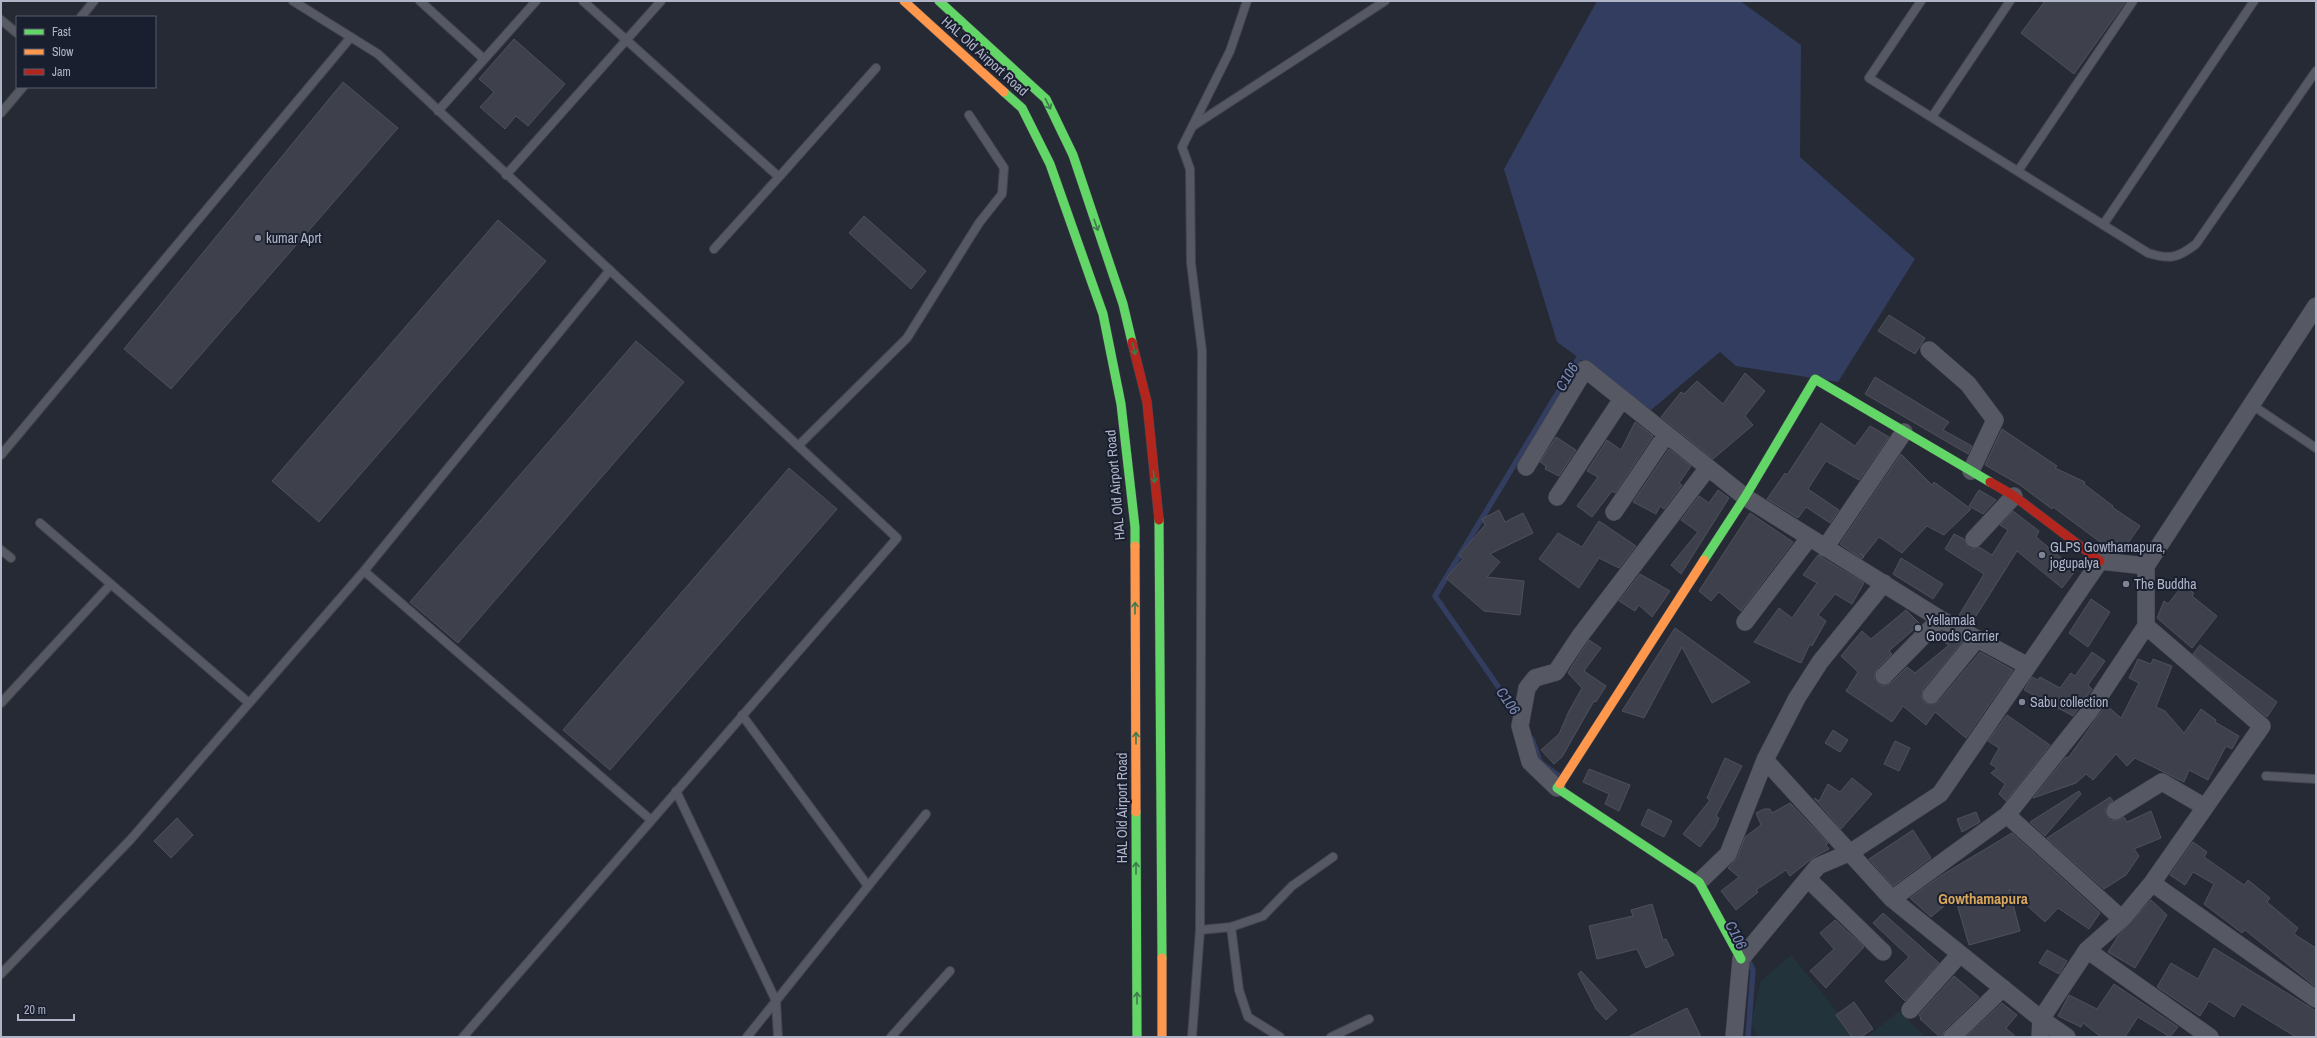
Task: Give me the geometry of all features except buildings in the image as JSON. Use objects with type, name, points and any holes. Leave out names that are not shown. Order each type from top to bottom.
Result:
[{"type":"main road","name":"HAL Old Airport Road","points":[[904,1],[1022,108],[1050,164],[1103,314],[1121,404],[1135,527],[1137,1037]]},
{"type":"main road","name":"HAL Old Airport Road","points":[[939,1],[1046,99],[1073,155],[1120,296],[1147,402],[1159,524],[1162,1037]]},
{"type":"main road","points":[[1741,959],[1704,878],[1557,788],[1745,497],[1815,379],[2014,496],[2100,561]]},
{"type":"street","points":[[1892,899],[2007,815],[2089,712],[2146,626],[2146,566],[2316,306]]},
{"type":"street","points":[[1929,350],[1968,384],[1995,420],[1972,471]]},
{"type":"street","points":[[1526,467],[1585,369],[1707,469],[1745,497],[1824,548],[1884,583],[1940,619],[2028,666]]},
{"type":"street","points":[[1557,496],[1622,399]]},
{"type":"street","points":[[1824,548],[1904,432]]},
{"type":"street","points":[[1614,512],[1666,435]]},
{"type":"street","points":[[1557,788],[1530,762],[1520,726],[1527,688],[1534,678],[1556,672],[1580,636],[1707,469]]},
{"type":"street","points":[[1974,539],[2014,496]]},
{"type":"street","points":[[1745,622],[1809,538]]},
{"type":"street","points":[[1734,1037],[1741,959],[1818,866],[1851,852],[1940,794],[2100,561],[2146,566]]},
{"type":"street","points":[[1704,878],[1728,854],[1765,760],[1797,698],[1820,662],[1884,583]]},
{"type":"street","points":[[1884,676],[1940,619]]},
{"type":"street","points":[[2040,1037],[2041,1019],[2087,950],[2122,919],[2152,883],[2262,726],[2146,626]]},
{"type":"street","points":[[1931,695],[1977,639]]},
{"type":"street","points":[[1765,760],[1851,852],[1892,899],[2041,1019],[2067,1037]]},
{"type":"street","points":[[2115,811],[2162,782],[2205,807]]},
{"type":"street","points":[[2007,815],[2122,919]]},
{"type":"street","points":[[1808,879],[1883,952]]},
{"type":"street","points":[[2152,883],[2316,999]]},
{"type":"street","points":[[2087,950],[2210,1037]]},
{"type":"street","points":[[1910,1010],[1960,954]]},
{"type":"street","points":[[1952,1037],[2003,988]]},
{"type":"lane","points":[[82,16],[94,1]]},
{"type":"lane","points":[[293,1],[378,54],[897,538],[463,1037]]},
{"type":"lane","points":[[420,1],[484,59]]},
{"type":"lane","points":[[438,111],[536,1]]},
{"type":"lane","points":[[583,1],[779,177]]},
{"type":"lane","points":[[506,174],[661,1]]},
{"type":"lane","points":[[1192,1037],[1200,930],[1202,351],[1191,263],[1190,169],[1182,147],[1230,51],[1247,1]]},
{"type":"lane","points":[[1192,126],[1385,1]]},
{"type":"lane","points":[[1921,1],[1870,78],[2148,253],[2165,258],[2182,255],[2196,244],[2316,71]]},
{"type":"lane","points":[[1932,117],[2010,1]]},
{"type":"lane","points":[[2018,171],[2133,1]]},
{"type":"lane","points":[[2103,225],[2254,1]]},
{"type":"lane","points":[[1,20],[16,32]]},
{"type":"lane","points":[[1,455],[351,37]]},
{"type":"lane","points":[[714,249],[876,68]]},
{"type":"lane","points":[[1,114],[22,88]]},
{"type":"lane","points":[[798,446],[907,338],[979,224],[1002,194],[1004,168],[969,116]]},
{"type":"lane","points":[[1,974],[131,839],[364,571],[610,270]]},
{"type":"lane","points":[[2252,405],[2316,448]]},
{"type":"lane","points":[[40,522],[249,703]]},
{"type":"lane","points":[[1,550],[11,558]]},
{"type":"lane","points":[[364,571],[652,820]]},
{"type":"lane","points":[[1,703],[111,584]]},
{"type":"lane","points":[[742,715],[868,886]]},
{"type":"lane","points":[[2266,776],[2316,779]]},
{"type":"lane","points":[[676,791],[776,1001],[778,1037]]},
{"type":"lane","points":[[747,1037],[926,814]]},
{"type":"lane","points":[[1200,930],[1231,927],[1263,916],[1292,886],[1333,857]]},
{"type":"lane","points":[[1231,927],[1239,990],[1248,1017],[1280,1037]]},
{"type":"lane","points":[[892,1037],[950,971]]},
{"type":"lane","points":[[1331,1037],[1369,1019]]},
{"type":"shaded area","points":[[1791,955],[1858,1037],[1758,1037],[1751,1024],[1761,981]]},
{"type":"shaded area","points":[[1899,1011],[1925,1037],[1867,1037]]},
{"type":"water","points":[[1597,1],[1740,1],[1801,45],[1800,157],[1915,259],[1838,382],[1736,366],[1720,352],[1651,410],[1557,342],[1504,169]]},
{"type":"waterway","name":"C106","points":[[1518,715],[1435,596],[1583,351]]},
{"type":"waterway","name":"C106","points":[[1532,739],[1540,762],[1559,776]]},
{"type":"waterway","name":"C106","points":[[1747,958],[1753,970],[1748,1037]]},
{"type":"traffic: fast","points":[[939,1],[1046,99],[1073,155],[1123,304],[1132,342]]},
{"type":"traffic: fast","points":[[1004,92],[1022,108],[1050,164],[1103,314],[1121,404],[1135,527],[1135,546]]},
{"type":"traffic: fast","points":[[1704,560],[1745,497],[1815,379],[1990,482]]},
{"type":"traffic: fast","points":[[1159,520],[1162,958]]},
{"type":"traffic: fast","points":[[1560,784],[1557,788],[1699,882],[1741,959]]},
{"type":"traffic: fast","points":[[1136,812],[1137,1037]]},
{"type":"traffic: slow","points":[[904,1],[1004,92]]},
{"type":"traffic: slow","points":[[1135,546],[1136,812]]},
{"type":"traffic: slow","points":[[1560,784],[1704,560]]},
{"type":"traffic: slow","points":[[1162,958],[1162,1037]]},
{"type":"traffic: jam","points":[[1132,342],[1147,402],[1159,520]]},
{"type":"traffic: jam","points":[[1990,482],[2014,496],[2100,561]]},
{"type":"place","name":"kumar Aprt","points":[[258,238]]},
{"type":"place","name":"GLPS Gowthamapura, jogupalya","points":[[2042,555]]},
{"type":"place","name":"The Buddha","points":[[2126,584]]},
{"type":"place","name":"Yellamala Goods Carrier","points":[[1918,628]]},
{"type":"place","name":"Sabu collection","points":[[2022,702]]},
{"type":"district","name":"Gowthamapura","points":[[1983,899]]}]
